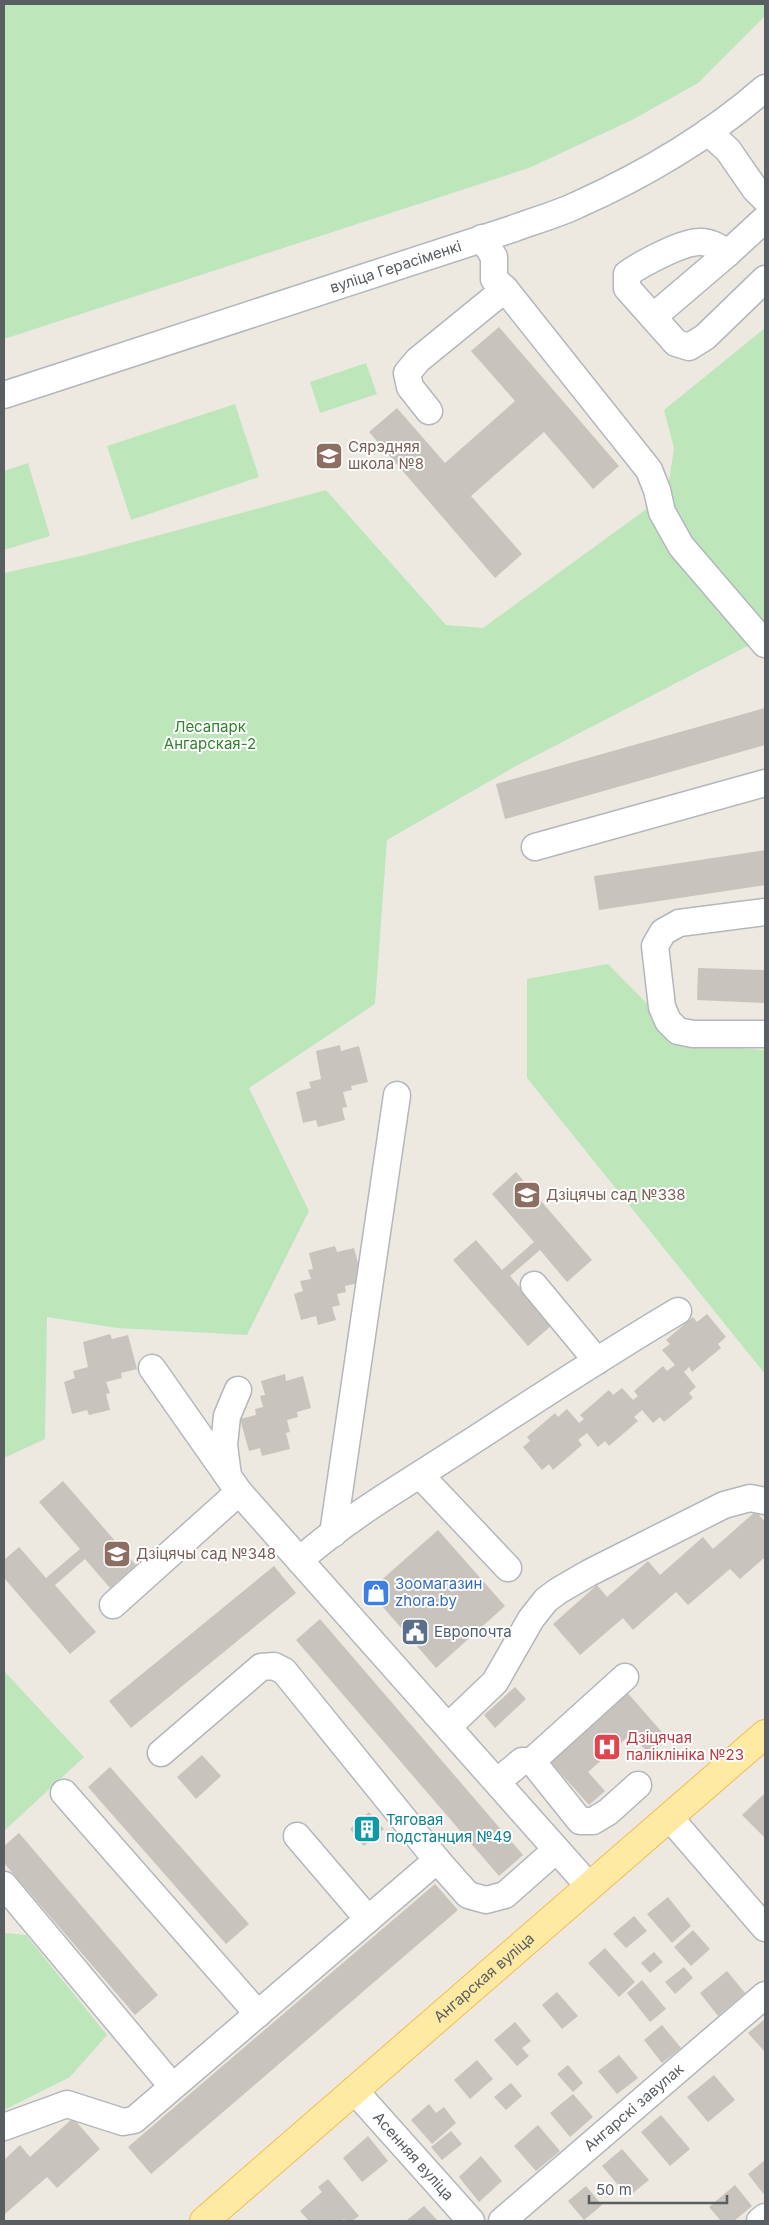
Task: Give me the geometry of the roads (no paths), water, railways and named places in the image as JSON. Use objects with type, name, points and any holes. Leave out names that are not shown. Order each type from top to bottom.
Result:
[{"type":"main road","name":"Ангарская вуліца","points":[[204,2221],[765,1734]]},
{"type":"street","name":"вуліца Герасіменкі","points":[[4,395],[576,206],[642,173],[708,132],[765,88]]},
{"type":"street","points":[[708,132],[728,150],[755,189],[765,199]]},
{"type":"street","points":[[653,317],[728,254],[765,219]]},
{"type":"street","points":[[482,238],[494,257],[494,279],[505,289],[649,470],[657,490],[662,512],[681,546],[765,644]]},
{"type":"street","points":[[728,254],[714,245],[700,241],[686,244],[636,267],[627,274],[627,288],[676,343],[689,347],[705,337],[765,279]]},
{"type":"street","points":[[429,411],[410,387],[407,373],[418,360],[505,289]]},
{"type":"street","points":[[535,847],[765,783]]},
{"type":"street","points":[[765,912],[679,924],[663,932],[655,946],[662,1007],[668,1021],[678,1030],[693,1034],[765,1034]]},
{"type":"street","points":[[333,1534],[397,1095]]},
{"type":"street","points":[[534,1285],[597,1361]]},
{"type":"street","points":[[300,1560],[333,1534],[420,1475],[678,1311]]},
{"type":"street","points":[[152,1368],[234,1486],[589,1886]]},
{"type":"street","points":[[234,1486],[224,1445],[227,1416],[238,1390]]},
{"type":"street","points":[[420,1475],[508,1568]]},
{"type":"street","points":[[113,1605],[234,1486]]},
{"type":"street","points":[[449,1726],[495,1682],[531,1619],[546,1600],[558,1591],[724,1505],[750,1498],[765,1501]]},
{"type":"street","points":[[161,1753],[261,1667],[274,1666],[284,1670],[436,1860],[468,1895],[486,1900],[505,1895],[556,1850]]},
{"type":"street","points":[[497,1782],[522,1762],[532,1762],[625,1677]]},
{"type":"street","points":[[532,1762],[580,1821],[593,1821],[608,1812],[638,1785]]},
{"type":"street","points":[[64,1793],[258,2014]]},
{"type":"street","points":[[670,1818],[765,1928]]},
{"type":"street","points":[[297,1836],[368,1919]]},
{"type":"street","points":[[4,2127],[67,2104],[123,2122],[134,2120],[436,1860]]},
{"type":"street","points":[[4,1885],[172,2086]]},
{"type":"street","name":"Ангарскі завулак","points":[[502,2221],[765,1994]]},
{"type":"street","name":"Асенняя вуліца","points":[[354,2090],[471,2221]]},
{"type":"street","points":[[760,2221],[765,2217]]},
{"type":"place","name":"Сярэдняя школа №8","points":[[329,456]]},
{"type":"place","name":"Дзіцячы сад №338","points":[[527,1195]]},
{"type":"place","name":"Дзіцячы сад №348","points":[[117,1554]]},
{"type":"place","name":"Зоомагазин zhora.by","points":[[376,1593]]},
{"type":"place","name":"Европочта","points":[[415,1632]]},
{"type":"place","name":"Дзіцячая паліклініка №23","points":[[607,1747]]},
{"type":"place","name":"Тяговая подстанция №49","points":[[367,1829]]},
{"type":"park label","name":"Лесапарк Ангарская-2","points":[[210,736]]}]
